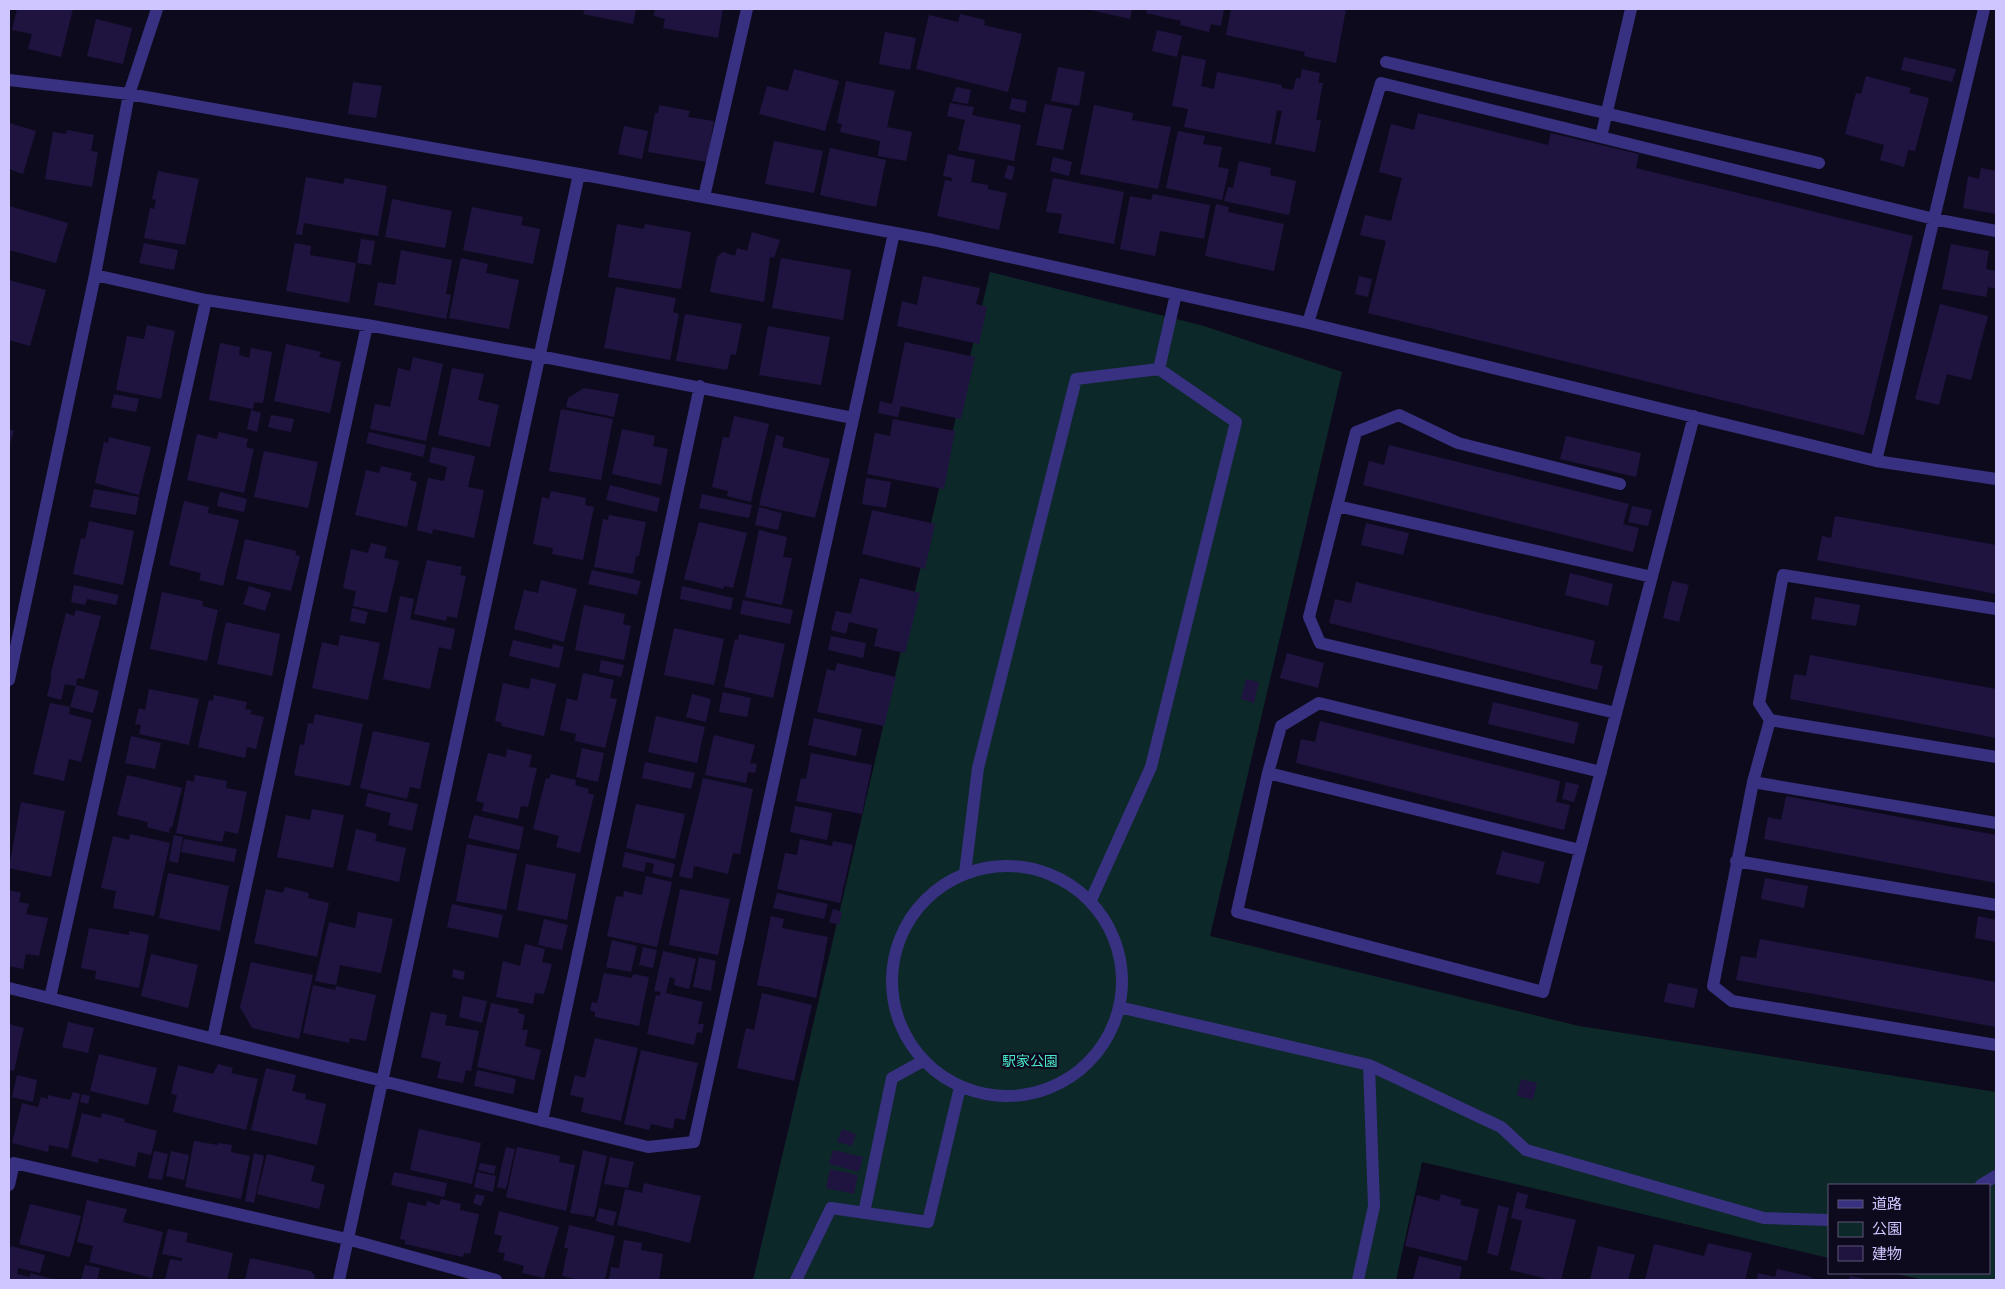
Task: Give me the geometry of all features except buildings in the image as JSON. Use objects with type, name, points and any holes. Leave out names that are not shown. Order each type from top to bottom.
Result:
[{"type":"street","points":[[9,680],[96,275],[129,94],[157,9]]},
{"type":"street","points":[[704,197],[747,9]]},
{"type":"street","points":[[1601,137],[1631,9]]},
{"type":"street","points":[[1876,461],[1984,9]]},
{"type":"street","points":[[1386,62],[1819,163]]},
{"type":"street","points":[[9,80],[129,94],[579,174],[894,233],[1308,323],[1876,461],[1996,479]]},
{"type":"street","points":[[1308,323],[1381,83],[1934,219],[1996,231]]},
{"type":"street","points":[[339,1280],[579,174]]},
{"type":"street","points":[[9,988],[648,1147],[694,1142],[894,233]]},
{"type":"street","points":[[96,275],[206,300],[367,324],[700,386],[853,418]]},
{"type":"street","points":[[1159,369],[1176,294]]},
{"type":"street","points":[[50,998],[206,300]]},
{"type":"street","points":[[213,1038],[367,324]]},
{"type":"street","points":[[965,873],[978,768],[1076,379],[1159,369],[1236,422],[1151,767],[1091,900]]},
{"type":"street","points":[[542,1120],[700,386]]},
{"type":"street","points":[[1616,713],[1320,643],[1309,617],[1356,432],[1399,415],[1458,443],[1620,484]]},
{"type":"street","points":[[1601,772],[1319,702],[1282,726],[1268,773],[1237,912],[1543,992],[1601,772],[1694,416]]},
{"type":"street","points":[[1337,506],[1652,577]]},
{"type":"street","points":[[1996,609],[1783,575],[1759,703],[1770,720],[1736,861],[1712,986],[1732,1001],[1996,1045]]},
{"type":"street","points":[[1770,720],[1996,757]]},
{"type":"street","points":[[1268,773],[1580,850]]},
{"type":"street","points":[[1754,782],[1996,823]]},
{"type":"street","points":[[1736,861],[1996,905]]},
{"type":"street","points":[[1009,865],[1054,874],[1091,900],[1116,939],[1124,983],[1114,1028],[1088,1064],[1050,1089],[1005,1097],[960,1087],[923,1061],[898,1022],[891,978],[900,934],[926,897],[965,873],[1009,865]]},
{"type":"street","points":[[1118,1007],[1369,1065],[1501,1126],[1526,1150],[1764,1218],[1828,1220]]},
{"type":"street","points":[[864,1213],[892,1078],[923,1061]]},
{"type":"street","points":[[1358,1280],[1374,1206],[1369,1065]]},
{"type":"street","points":[[796,1280],[831,1208],[928,1222],[960,1087]]},
{"type":"street","points":[[9,1185],[14,1163],[348,1240],[496,1280]]},
{"type":"street","points":[[1983,1184],[1996,1176]]},
{"type":"green space","name":"駅家公園","points":[[990,272],[1204,326],[1342,372],[1210,936],[1579,1026],[1996,1092],[1996,1280],[1924,1280],[1897,1274],[1990,1274],[1990,1184],[1828,1184],[1828,1258],[1422,1162],[1396,1280],[753,1280]]}]
